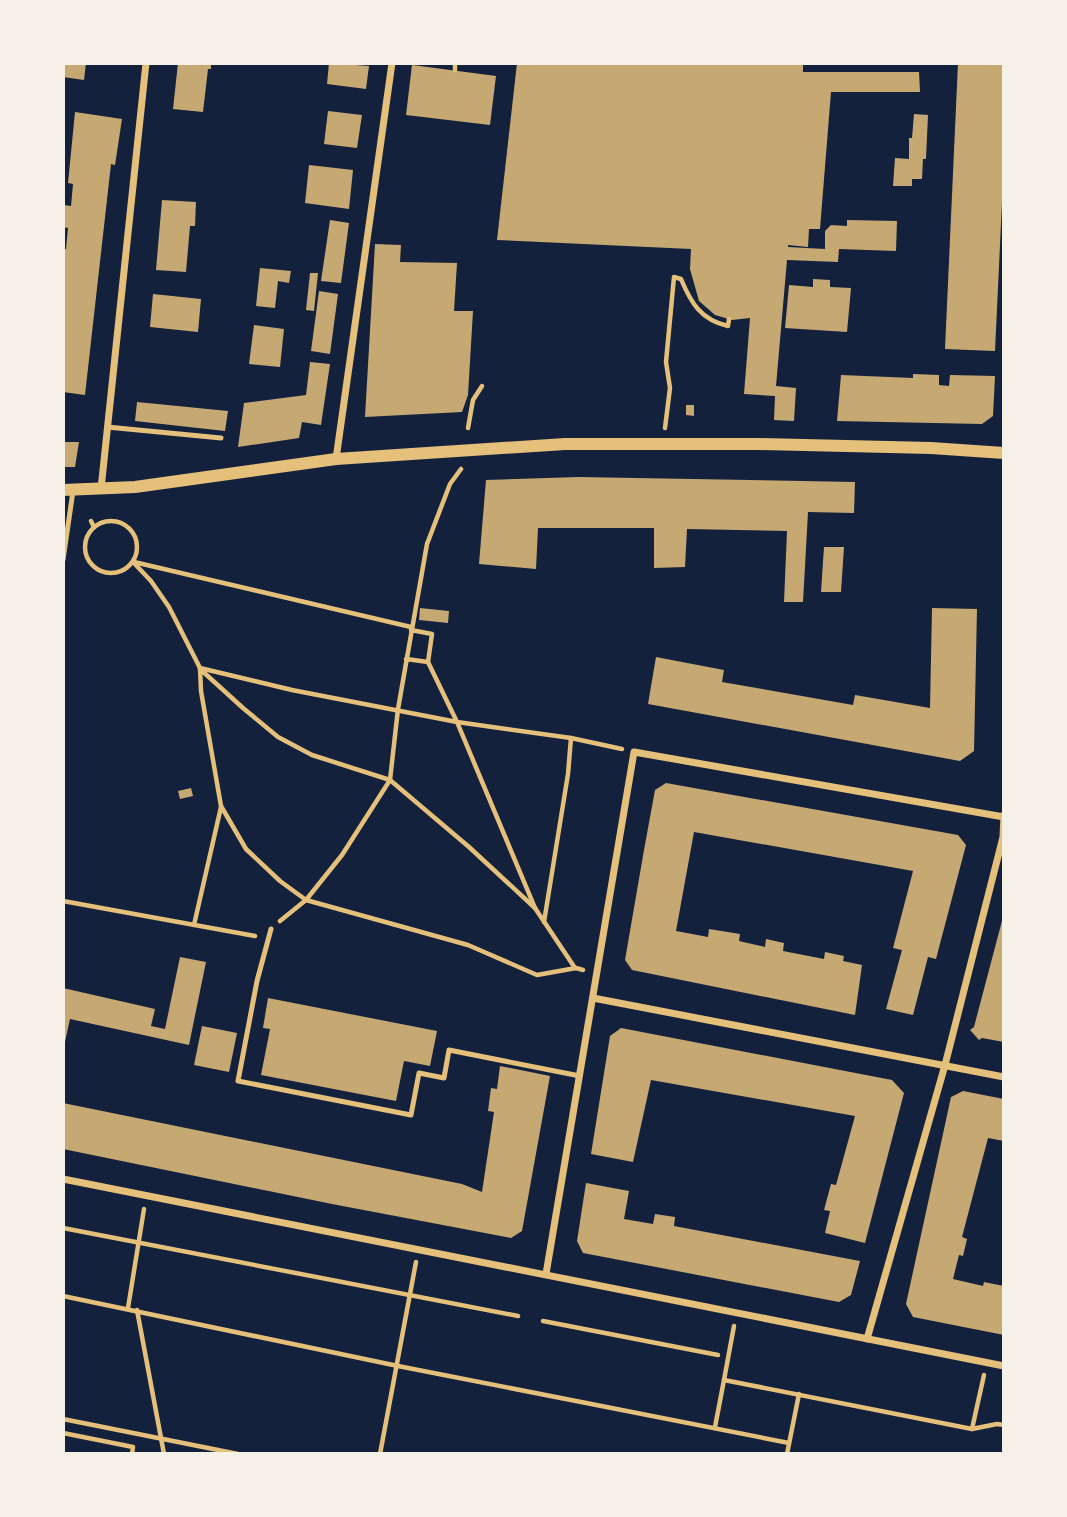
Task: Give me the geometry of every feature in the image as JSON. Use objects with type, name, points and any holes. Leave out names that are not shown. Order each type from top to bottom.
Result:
[{"type":"street","points":[[100,489],[146,63]]},
{"type":"street","points":[[336,459],[392,63]]},
{"type":"street","points":[[68,489],[135,487],[336,459],[553,444],[664,443],[930,448],[1004,453]]},
{"type":"street","points":[[546,1274],[634,752],[1004,816],[1003,837],[944,1065],[867,1339]]},
{"type":"street","points":[[593,998],[1004,1077]]},
{"type":"street","points":[[63,1179],[1004,1366]]},
{"type":"lane","points":[[107,427],[221,438]]},
{"type":"lane","points":[[63,560],[68,489]]},
{"type":"lane","points":[[271,929],[257,981],[238,1081],[411,1115],[419,1073],[444,1078],[449,1050],[580,1076]]},
{"type":"path","points":[[664,443],[670,388],[666,362],[674,277],[681,279],[693,305],[703,315],[728,326],[729,319]]},
{"type":"path","points":[[468,428],[473,400],[482,386]]},
{"type":"path","points":[[63,901],[254,937],[271,929],[306,900],[342,855],[390,780],[398,709],[427,544],[450,484],[463,465]]},
{"type":"path","points":[[91,521],[94,527]]},
{"type":"path","points":[[118,522],[132,531],[137,546],[133,562],[127,568],[110,574],[93,567],[85,552],[85,542],[94,527],[102,523],[118,522]]},
{"type":"path","points":[[133,562],[432,634],[428,662],[457,722],[535,908],[576,968]]},
{"type":"path","points":[[133,562],[151,581],[169,607],[200,668],[243,708],[278,737],[312,755],[390,780],[535,908]]},
{"type":"path","points":[[406,659],[428,662]]},
{"type":"path","points":[[200,668],[292,690],[457,722],[571,738],[634,752]]},
{"type":"path","points":[[200,668],[201,691],[221,806],[246,849],[281,881],[306,900],[468,945],[537,975],[576,968],[597,972]]},
{"type":"path","points":[[544,922],[568,774],[571,738]]},
{"type":"path","points":[[194,925],[221,806]]},
{"type":"path","points":[[128,1308],[147,1196]]},
{"type":"path","points":[[63,1228],[519,1316]]},
{"type":"path","points":[[380,1454],[419,1249]]},
{"type":"path","points":[[63,1296],[398,1367],[789,1443]]},
{"type":"path","points":[[137,1310],[164,1454]]},
{"type":"path","points":[[715,1427],[736,1312]]},
{"type":"path","points":[[543,1321],[718,1355]]},
{"type":"path","points":[[972,1429],[987,1362]]},
{"type":"path","points":[[724,1380],[972,1429],[1004,1425]]},
{"type":"path","points":[[787,1454],[799,1394]]},
{"type":"path","points":[[63,1419],[238,1454]]},
{"type":"path","points":[[84,1437],[86,1424]]},
{"type":"path","points":[[63,1433],[133,1447]]},
{"type":"path","points":[[132,1454],[135,1434]]},
{"type":"building","points":[[63,63],[86,63],[84,80],[63,77]]},
{"type":"building","points":[[178,63],[211,63],[203,112],[173,109]]},
{"type":"building","points":[[329,63],[369,66],[366,89],[327,84]]},
{"type":"building","points":[[517,63],[803,63],[803,72],[919,72],[920,92],[831,92],[820,229],[809,229],[808,247],[788,247],[825,249],[825,231],[831,225],[847,226],[847,220],[897,221],[896,251],[839,249],[838,262],[787,260],[776,386],[796,388],[794,421],[774,420],[775,396],[744,394],[750,318],[732,320],[715,315],[699,301],[690,269],[691,249],[497,240]]},
{"type":"building","points":[[958,63],[1004,63],[1004,160],[995,351],[945,349]]},
{"type":"building","points":[[412,65],[496,76],[490,125],[406,115]]},
{"type":"building","points":[[328,111],[362,115],[357,148],[324,144]]},
{"type":"building","points":[[75,112],[122,119],[115,165],[111,164],[85,395],[63,392],[63,249],[66,249],[68,228],[63,227],[63,219],[64,205],[71,206],[73,184],[68,183]]},
{"type":"building","points":[[914,114],[928,115],[926,159],[923,159],[922,179],[912,179],[912,186],[893,186],[895,158],[909,159],[909,138],[912,138]]},
{"type":"building","points":[[309,165],[353,170],[349,209],[305,203]]},
{"type":"building","points":[[162,200],[196,202],[195,226],[190,226],[186,272],[156,270]]},
{"type":"building","points":[[330,220],[349,223],[341,283],[321,281]]},
{"type":"building","points":[[375,244],[401,245],[400,262],[457,263],[454,311],[473,311],[468,395],[462,412],[365,417]]},
{"type":"building","points":[[260,268],[291,271],[289,283],[278,281],[275,308],[256,306]]},
{"type":"building","points":[[310,273],[318,273],[314,311],[306,310]]},
{"type":"building","points":[[813,279],[830,280],[830,287],[851,288],[847,332],[785,328],[789,285],[813,287]]},
{"type":"building","points":[[319,291],[338,294],[330,354],[311,351]]},
{"type":"building","points":[[153,294],[201,299],[198,332],[150,327]]},
{"type":"building","points":[[254,325],[284,329],[280,367],[249,364]]},
{"type":"building","points":[[310,362],[330,364],[321,425],[302,422],[299,438],[238,447],[244,403],[306,395]]},
{"type":"building","points":[[913,374],[939,375],[939,385],[949,386],[950,375],[995,376],[993,416],[982,424],[837,421],[841,375],[913,378]]},
{"type":"building","points":[[137,402],[228,411],[225,431],[135,421]]},
{"type":"building","points":[[686,405],[694,405],[694,416],[686,415]]},
{"type":"building","points":[[63,442],[79,442],[75,467],[63,467]]},
{"type":"building","points":[[578,477],[855,482],[854,513],[808,512],[803,602],[784,602],[787,531],[687,529],[685,567],[654,568],[654,528],[538,528],[536,569],[479,564],[486,480]]},
{"type":"building","points":[[824,547],[844,547],[841,592],[821,592]]},
{"type":"building","points":[[420,608],[449,611],[448,623],[419,620]]},
{"type":"building","points":[[932,608],[977,609],[974,751],[960,761],[648,704],[656,657],[724,670],[722,682],[853,705],[855,695],[930,708]]},
{"type":"building","points":[[666,783],[958,835],[966,845],[936,959],[928,957],[913,1015],[886,1009],[902,950],[893,948],[913,871],[694,832],[676,931],[708,937],[709,929],[740,934],[739,941],[765,947],[766,939],[784,943],[783,951],[824,959],[825,952],[844,956],[843,961],[862,965],[855,1015],[632,970],[625,960],[644,850],[655,790]]},
{"type":"building","points":[[191,788],[193,796],[180,799],[178,791]]},
{"type":"building","points":[[1003,917],[1004,1042],[982,1038],[979,1040],[970,1030],[974,1027]]},
{"type":"building","points":[[180,957],[206,962],[189,1045],[70,1019],[63,1051],[63,988],[155,1009],[151,1026],[165,1029]]},
{"type":"building","points":[[268,998],[437,1031],[430,1066],[404,1061],[396,1101],[261,1075],[270,1029],[263,1028]]},
{"type":"building","points":[[202,1026],[237,1033],[229,1072],[194,1065]]},
{"type":"building","points":[[621,1028],[892,1080],[904,1093],[865,1243],[825,1233],[830,1211],[824,1210],[831,1184],[836,1185],[855,1116],[651,1080],[633,1162],[591,1154],[610,1036]]},
{"type":"building","points":[[500,1066],[550,1076],[522,1231],[511,1238],[63,1149],[63,1103],[462,1184],[482,1192],[494,1112],[488,1111],[491,1088],[497,1089]]},
{"type":"building","points":[[963,1091],[1004,1099],[1004,1141],[988,1138],[962,1237],[967,1239],[963,1256],[959,1255],[953,1279],[983,1286],[984,1282],[1004,1286],[1004,1335],[913,1317],[906,1304],[951,1097]]},
{"type":"building","points":[[586,1183],[629,1191],[624,1219],[653,1224],[655,1214],[675,1217],[674,1226],[860,1261],[851,1295],[839,1302],[583,1253],[577,1241]]}]
